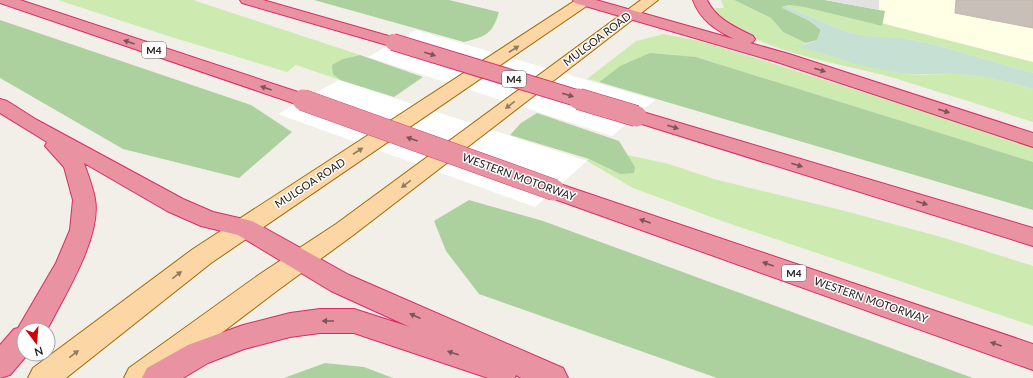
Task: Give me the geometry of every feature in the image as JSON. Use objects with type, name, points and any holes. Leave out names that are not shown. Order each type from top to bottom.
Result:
[{"type":"highway","name":"WESTERN MOTORWAY","points":[[5,0],[303,100],[554,190],[1033,357]]},
{"type":"highway","name":"M4","points":[[247,0],[393,42],[1033,237]]},
{"type":"highway","points":[[584,0],[630,15],[783,58],[1033,140]]},
{"type":"highway","points":[[700,0],[706,12],[720,24],[783,58]]},
{"type":"highway","points":[[0,105],[30,124],[175,206],[209,220],[244,227],[340,283],[553,378]]},
{"type":"highway","points":[[30,124],[74,164],[84,200],[82,230],[67,266],[37,322]]},
{"type":"highway","points":[[157,378],[198,354],[243,337],[290,325],[320,321],[354,321],[530,378]]},
{"type":"highway","points":[[0,366],[16,347]]},
{"type":"main road","name":"MULGOA ROAD","points":[[43,378],[202,256],[584,0]]},
{"type":"main road","name":"MULGOA ROAD","points":[[139,378],[300,260],[344,230],[651,0]]},
{"type":"shaded area","points":[[793,0],[1033,0],[1033,62],[881,23]]},
{"type":"shaded area","points":[[826,0],[879,0],[879,10]]},
{"type":"shaded area","points":[[785,6],[847,32],[867,36],[903,38],[936,45],[1033,73],[1033,89],[987,77],[952,74],[909,74],[879,70],[793,45],[803,45],[817,40],[821,30],[810,21],[782,8]]},
{"type":"green space","points":[[58,0],[193,0],[360,55],[343,59],[333,73],[340,80],[296,65],[287,72],[168,36]]},
{"type":"green space","points":[[314,0],[449,0],[499,12],[491,30],[483,36],[464,42]]},
{"type":"green space","points":[[721,0],[734,0],[771,18],[783,32],[806,43],[803,45],[796,45],[851,62],[907,74],[953,74],[978,76],[996,79],[1033,89],[1033,122],[895,78],[816,59],[768,44],[747,34],[728,22],[714,8],[724,8]]},
{"type":"green space","points":[[734,0],[825,0],[885,11],[882,26],[804,7],[789,5],[782,7],[810,21],[821,30],[817,40],[806,43],[783,32],[771,18]]},
{"type":"green space","points":[[789,5],[804,7],[882,26],[881,23],[1033,62],[1033,73],[936,45],[903,38],[867,36],[847,32],[785,6]]},
{"type":"green space","points":[[0,20],[251,105],[292,132],[239,178],[123,149],[0,78]]},
{"type":"green space","points":[[664,34],[700,41],[1033,146],[1033,162],[696,57],[620,66],[599,82],[587,79],[636,41]]},
{"type":"green space","points":[[650,53],[696,57],[1033,162],[1033,210],[599,82],[620,66]]},
{"type":"green space","points":[[360,55],[423,77],[394,97],[340,80],[333,74],[332,65],[343,59]]},
{"type":"green space","points":[[537,113],[619,141],[635,167],[634,173],[620,174],[589,159],[510,135],[521,123]]},
{"type":"green space","points":[[627,155],[669,164],[714,179],[845,211],[945,238],[1033,266],[1033,326],[722,221],[633,188],[587,161],[589,159],[620,174],[629,159]]},
{"type":"green space","points":[[469,200],[543,221],[973,378],[717,378],[479,294],[446,251],[434,221]]},
{"type":"green space","points":[[325,363],[364,367],[393,378],[284,378]]},
{"type":"pier","points":[[416,30],[655,100],[612,136],[368,57]]},
{"type":"pier","points":[[339,80],[587,161],[535,207],[278,114]]},
{"type":"building","points":[[956,0],[1033,0],[1033,28],[955,13]]}]
